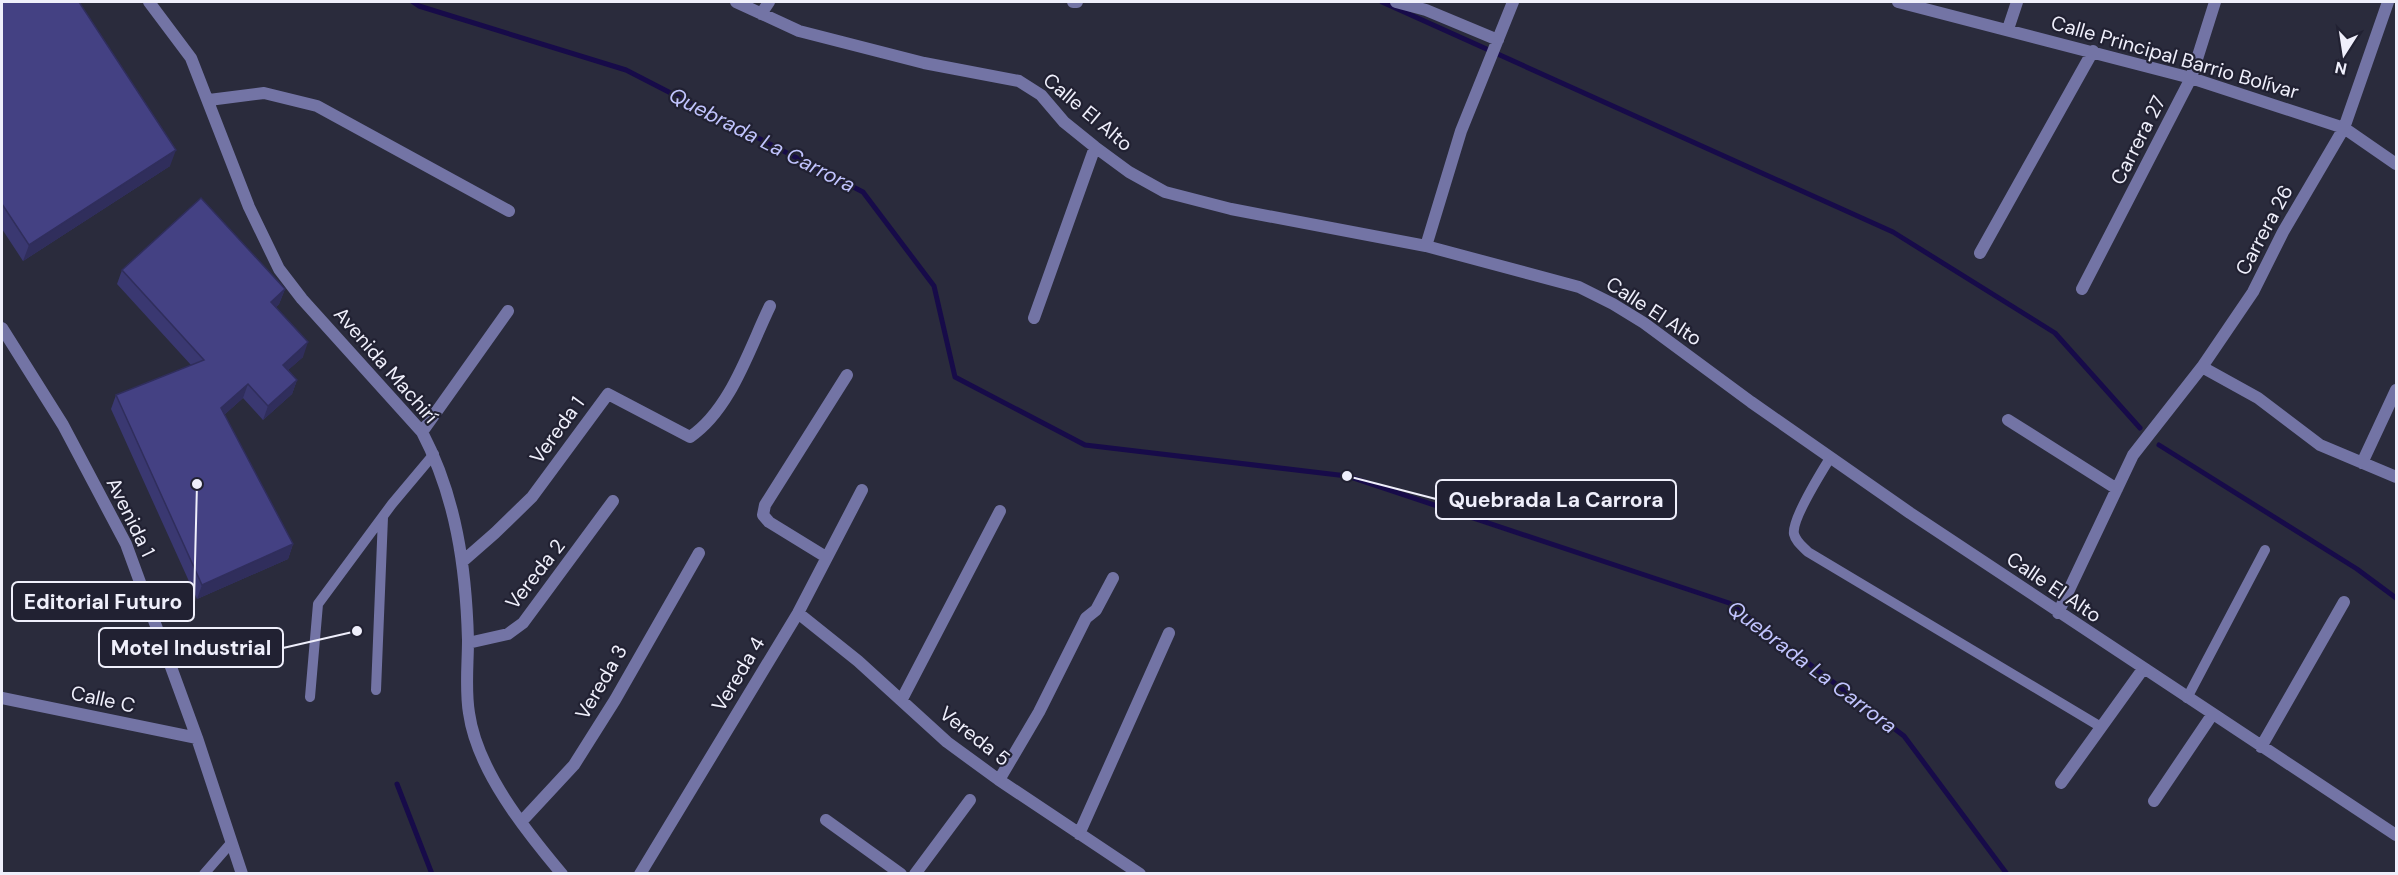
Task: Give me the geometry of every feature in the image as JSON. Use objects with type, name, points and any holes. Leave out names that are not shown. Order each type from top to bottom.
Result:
[{"type":"street","name":"Avenida Machirí","points":[[149,2],[191,58],[249,207],[279,269],[302,299],[422,432],[434,454],[455,517],[463,561],[468,643],[466,684],[469,714],[478,745],[489,772],[543,852],[562,873]]},
{"type":"street","name":"Calle El Alto","points":[[736,2],[799,31],[924,63],[1019,81],[1041,95],[1064,122],[1095,147],[1129,172],[1165,192],[1231,209],[1426,246],[1579,287],[1613,304],[1644,323],[1830,458],[2058,613],[2397,835]]},
{"type":"street","points":[[761,14],[769,2]]},
{"type":"street","points":[[1396,2],[1426,10],[1498,40]]},
{"type":"street","points":[[1426,246],[1461,131],[1513,2]]},
{"type":"street","name":"Calle Principal Barrio Bolívar","points":[[1898,2],[2191,78],[2344,128],[2397,164]]},
{"type":"street","points":[[2008,29],[2017,2]]},
{"type":"street","name":"Carrera 27","points":[[2082,290],[2191,78],[2215,2]]},
{"type":"street","name":"Carrera 26","points":[[2058,613],[2133,455],[2202,367],[2253,292],[2283,232],[2344,128],[2388,2]]},
{"type":"street","points":[[1980,253],[2093,51]]},
{"type":"street","points":[[209,100],[264,93],[317,106],[509,211]]},
{"type":"street","points":[[1034,318],[1095,147]]},
{"type":"street","name":"Vereda 1","points":[[463,561],[532,497],[608,394],[690,437],[704,427],[724,402],[770,306]]},
{"type":"street","points":[[422,432],[508,311]]},
{"type":"street","name":"Avenida 1","points":[[2,328],[63,425],[126,544],[197,738],[242,873]]},
{"type":"street","points":[[2202,367],[2258,398],[2320,445],[2397,477]]},
{"type":"street","points":[[826,556],[769,522],[763,515],[765,505],[846,375]]},
{"type":"street","points":[[2362,462],[2397,390]]},
{"type":"street","points":[[2008,420],[2117,489]]},
{"type":"street","name":"Vereda 4","points":[[640,873],[798,614],[862,490]]},
{"type":"street","name":"Vereda 2","points":[[468,643],[508,634],[523,623],[613,501]]},
{"type":"street","points":[[902,699],[1000,511]]},
{"type":"street","name":"Vereda 3","points":[[522,820],[574,765],[615,700],[699,553]]},
{"type":"street","points":[[999,780],[1039,712],[1086,618],[1096,610],[1113,578]]},
{"type":"street","points":[[2260,747],[2344,602]]},
{"type":"street","name":"Vereda 5","points":[[798,614],[858,661],[947,742],[999,780],[1140,873]]},
{"type":"street","points":[[1079,834],[1169,633]]},
{"type":"street","points":[[2061,783],[2143,669]]},
{"type":"street","name":"Calle C","points":[[2,698],[197,738]]},
{"type":"street","points":[[2154,801],[2212,715]]},
{"type":"street","points":[[915,873],[970,800]]},
{"type":"street","points":[[826,820],[901,873]]},
{"type":"lane","points":[[310,697],[318,604],[383,517],[434,454]]},
{"type":"lane","points":[[1830,458],[1815,482],[1796,522],[1793,531],[1796,541],[1808,552],[2101,727]]},
{"type":"lane","points":[[376,690],[383,517]]},
{"type":"lane","points":[[2187,698],[2265,550]]},
{"type":"lane","points":[[204,873],[231,843]]},
{"type":"building","points":[[2,2],[79,2],[176,150],[29,245],[2,204]]},
{"type":"building","points":[[201,198],[285,289],[271,302],[308,342],[283,365],[297,380],[268,406],[248,384],[221,408],[293,544],[202,585],[116,395],[204,360],[122,270]]},
{"type":"waterway","name":"Quebrada La Carrora","points":[[413,2],[419,6],[626,70],[863,192],[934,286],[955,377],[1085,445],[1347,476],[1729,603],[1904,736],[2007,874]]},
{"type":"waterway","points":[[1382,2],[1893,232],[2055,333],[2140,428]]},
{"type":"waterway","points":[[2159,445],[2357,569],[2396,598]]},
{"type":"waterway","points":[[397,784],[432,874]]},
{"type":"place","name":"Quebrada La Carrora","points":[[1347,476]]},
{"type":"place","name":"Editorial Futuro","points":[[197,484]]},
{"type":"place","name":"Motel Industrial","points":[[357,631]]}]
